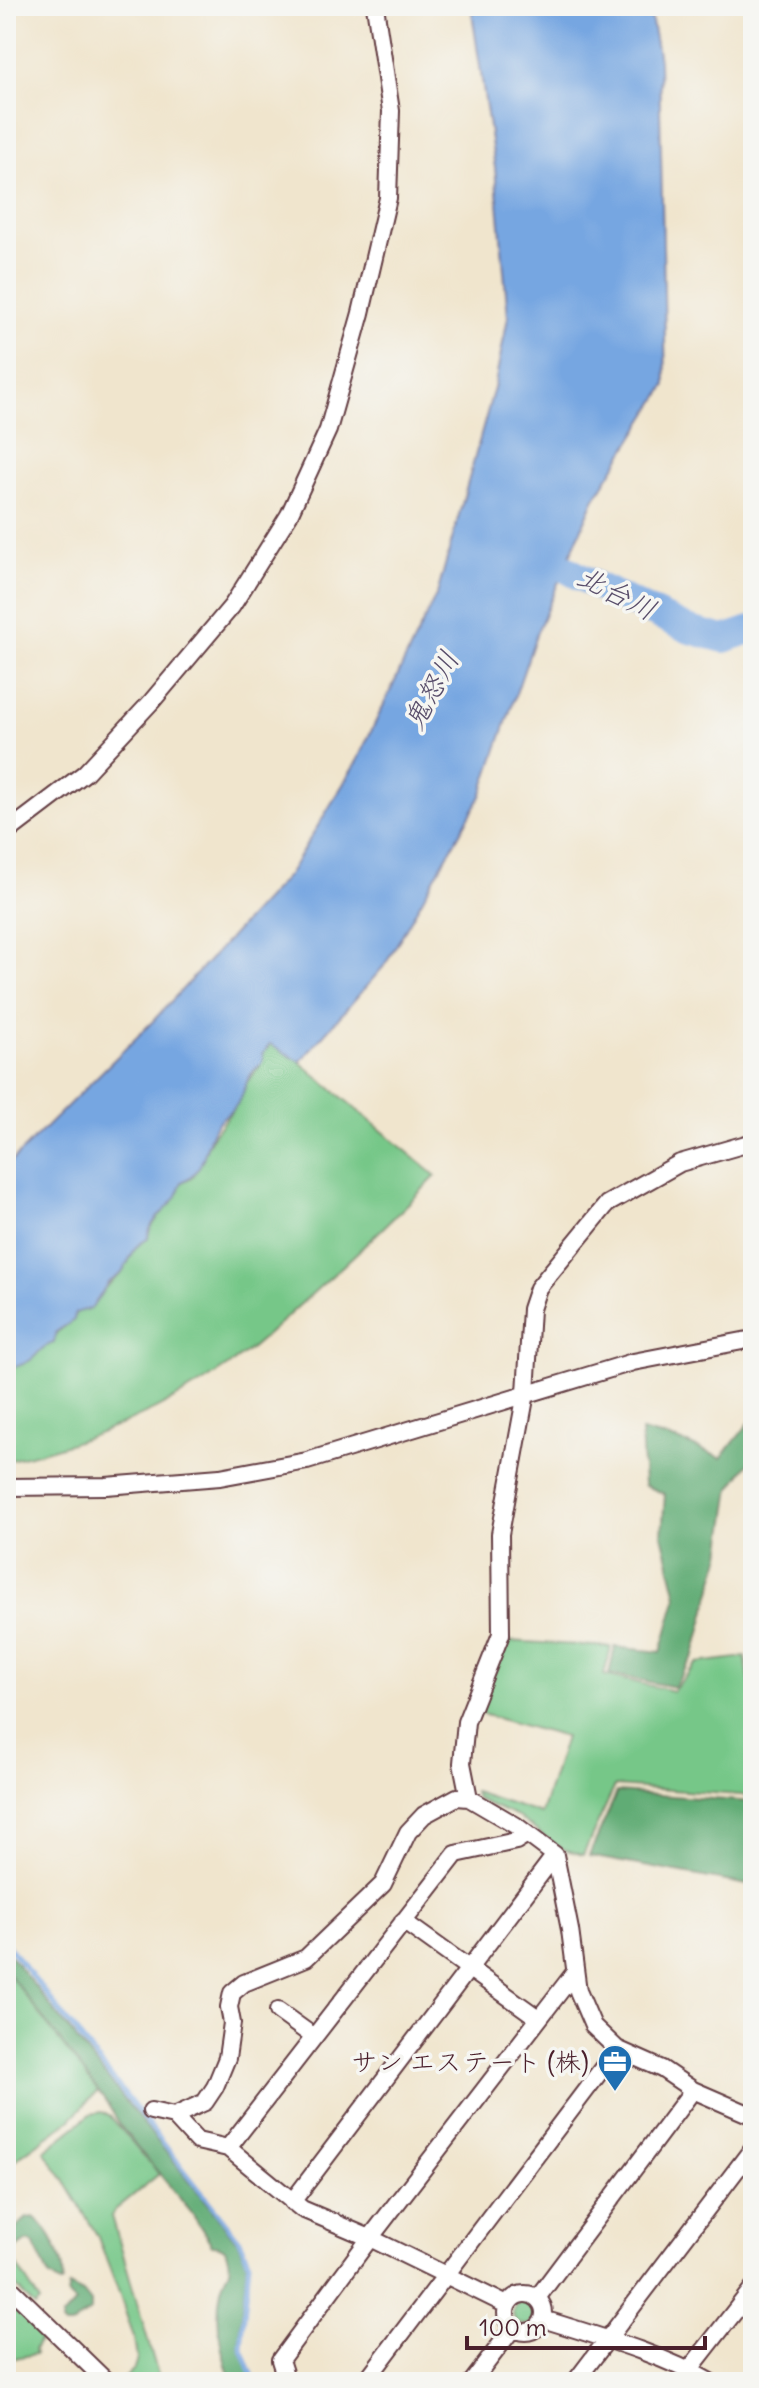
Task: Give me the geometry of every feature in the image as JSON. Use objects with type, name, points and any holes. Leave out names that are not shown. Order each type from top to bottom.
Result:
[{"type":"street","points":[[6,833],[85,773],[152,701],[232,606],[289,515],[328,430],[361,313],[388,198],[391,111],[375,6]]},
{"type":"street","points":[[469,1798],[462,1763],[466,1722],[501,1634],[500,1534],[526,1393],[531,1309],[538,1288],[607,1204],[680,1163],[753,1142]]},
{"type":"street","points":[[6,1487],[106,1486],[220,1477],[307,1461],[633,1362],[753,1339]]},
{"type":"street","points":[[151,2111],[174,2116],[205,2102],[227,2058],[232,1993],[244,1983],[306,1958],[383,1884],[408,1832],[424,1815],[457,1797],[469,1798],[491,1809],[555,1855],[578,1991],[593,2026],[617,2049],[662,2069],[693,2090],[753,2116]]},
{"type":"street","points":[[228,2148],[456,1854],[516,1841],[527,1834]]},
{"type":"street","points":[[292,2202],[555,1855]]},
{"type":"street","points":[[403,1921],[538,2018]]},
{"type":"street","points":[[287,2382],[280,2360],[575,1972]]},
{"type":"street","points":[[278,2011],[314,2037]]},
{"type":"street","points":[[365,2382],[617,2049]]},
{"type":"street","points":[[537,2298],[693,2090]]},
{"type":"street","points":[[174,2116],[197,2141],[228,2148],[302,2209],[370,2238],[507,2305]]},
{"type":"street","points":[[575,2382],[753,2148]]},
{"type":"street","points":[[6,2284],[107,2382]]},
{"type":"street","points":[[686,2376],[753,2288]]},
{"type":"street","points":[[520,2294],[532,2294],[544,2307],[543,2319],[536,2329],[530,2331],[513,2328],[506,2318],[507,2305],[520,2294]]},
{"type":"street","points":[[543,2319],[607,2339],[686,2376],[710,2382]]},
{"type":"street","points":[[472,2382],[513,2328]]},
{"type":"green space","points":[[270,1043],[300,1062],[436,1176],[267,1335],[203,1382],[122,1424],[65,1445],[6,1461],[6,1369],[22,1363],[53,1341],[56,1333],[73,1320],[74,1314],[122,1273],[136,1247],[147,1238],[182,1182],[192,1177],[213,1135],[263,1062],[263,1054]]},
{"type":"green space","points":[[753,1418],[753,1457],[731,1488],[721,1554],[694,1655],[674,1687],[609,1674],[615,1647],[661,1652],[677,1596],[662,1535],[665,1494],[644,1485],[641,1431],[680,1441],[721,1458]]},
{"type":"green space","points":[[507,1641],[611,1647],[604,1675],[673,1691],[697,1663],[745,1657],[753,1698],[753,1796],[615,1786],[583,1855],[560,1848],[518,1817],[476,1799],[474,1792],[541,1814],[565,1737],[478,1713]]},
{"type":"green space","points":[[617,1792],[753,1802],[753,1886],[589,1856]]},
{"type":"green space","points":[[6,1950],[238,2243],[247,2262],[239,2346],[254,2382],[232,2382],[221,2348],[218,2313],[221,2289],[229,2267],[227,2253],[221,2247],[212,2245],[191,2212],[124,2131],[105,2100],[6,1970]]},
{"type":"green space","points":[[6,1970],[98,2091],[70,2120],[9,2164],[6,2160]]},
{"type":"green space","points":[[102,2112],[111,2117],[159,2174],[115,2210],[112,2216],[160,2382],[121,2382],[134,2369],[137,2359],[134,2338],[117,2287],[97,2235],[44,2151],[91,2114]]},
{"type":"green space","points":[[34,2217],[56,2246],[63,2274],[60,2284],[49,2276],[33,2243],[27,2241],[6,2256],[6,2237],[27,2218]]},
{"type":"green space","points":[[15,2263],[40,2302],[35,2307],[6,2276],[6,2270]]},
{"type":"green space","points":[[69,2286],[83,2293],[91,2303],[91,2310],[71,2326],[64,2326],[62,2317],[75,2303],[67,2295]]},
{"type":"green space","points":[[6,2294],[27,2311],[37,2325],[39,2341],[34,2349],[35,2354],[6,2360]]},
{"type":"green space","points":[[525,2301],[534,2304],[537,2313],[534,2322],[525,2325],[516,2322],[513,2313],[516,2304]]},
{"type":"water","name":"鬼怒川","points":[[471,6],[649,6],[659,60],[666,385],[594,500],[537,632],[481,796],[385,965],[300,1062],[270,1044],[263,1054],[263,1062],[249,1077],[238,1103],[216,1125],[201,1164],[182,1182],[178,1194],[156,1219],[148,1238],[136,1247],[122,1273],[108,1283],[92,1308],[75,1313],[74,1320],[56,1332],[54,1343],[44,1347],[29,1361],[6,1370],[6,1167],[153,1021],[288,875],[356,763],[438,591],[495,384],[508,317],[495,168]]},
{"type":"waterway","name":"北台川","points":[[533,551],[597,586],[690,630],[724,639],[753,629]]},
{"type":"waterway","points":[[6,1943],[239,2240],[249,2262],[241,2346],[255,2382]]},
{"type":"place","name":"サン エステート (株)","points":[[615,2093]]}]
